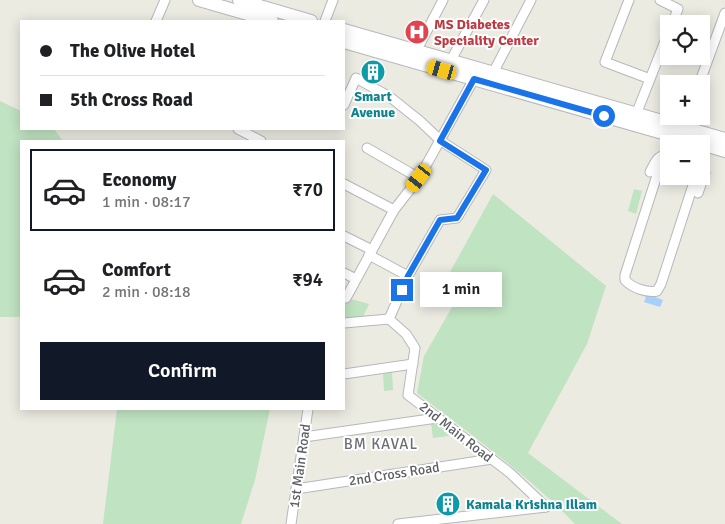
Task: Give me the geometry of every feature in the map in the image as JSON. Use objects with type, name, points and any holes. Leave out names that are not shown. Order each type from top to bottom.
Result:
[{"type":"main road","points":[[199,0],[269,20]]},
{"type":"main road","points":[[239,0],[308,20]]},
{"type":"main road","points":[[345,30],[451,60],[684,135]]},
{"type":"main road","points":[[345,42],[474,79],[634,119]]},
{"type":"main road","points":[[710,138],[725,139]]},
{"type":"main road","points":[[710,145],[725,151]]},
{"type":"street","points":[[156,20],[165,0]]},
{"type":"street","points":[[325,20],[333,0]]},
{"type":"street","points":[[420,44],[443,0]]},
{"type":"street","points":[[451,60],[484,0]]},
{"type":"street","points":[[493,73],[532,0]]},
{"type":"street","points":[[629,0],[605,62],[650,79]]},
{"type":"street","points":[[660,0],[678,9],[676,15]]},
{"type":"street","points":[[702,75],[725,13]]},
{"type":"street","points":[[634,119],[660,54]]},
{"type":"street","points":[[345,103],[356,78],[390,97],[420,121],[440,141],[486,170],[457,218],[440,220],[408,276],[389,319],[345,323]]},
{"type":"street","points":[[346,298],[394,210],[419,178],[474,79]]},
{"type":"street","points":[[240,130],[257,140]]},
{"type":"street","points":[[367,148],[419,178]]},
{"type":"street","points":[[650,172],[660,157]]},
{"type":"street","points":[[660,168],[624,275],[629,285],[651,292],[657,291],[667,267],[693,185]]},
{"type":"street","points":[[345,185],[394,210]]},
{"type":"street","points":[[698,192],[701,185]]},
{"type":"street","points":[[345,237],[408,276]]},
{"type":"street","points":[[345,274],[356,279]]},
{"type":"street","name":"2nd Main Road","points":[[389,319],[406,334],[415,348],[408,395],[510,473],[546,507],[398,524]]},
{"type":"street","points":[[345,374],[413,364]]},
{"type":"street","name":"1st Main Road","points":[[291,524],[308,410]]},
{"type":"street","points":[[304,437],[437,418]]},
{"type":"street","name":"2nd Cross Road","points":[[296,489],[492,459]]},
{"type":"green space","points":[[0,101],[20,111],[20,130],[55,130],[62,140],[20,140],[20,317],[0,317]]},
{"type":"green space","points":[[634,189],[642,191],[636,214],[628,211]]},
{"type":"green space","points":[[493,194],[606,286],[587,344],[528,453],[622,524],[575,524],[519,472],[417,393],[424,356],[459,295],[444,283]]},
{"type":"green space","points":[[345,297],[369,304],[362,319],[345,319]]},
{"type":"green space","points":[[392,372],[393,390],[384,391],[383,373]]},
{"type":"green space","points":[[117,410],[270,410],[255,480],[241,524],[103,524]]},
{"type":"green space","points":[[435,422],[449,436],[433,438],[431,423]]},
{"type":"water","points":[[647,294],[663,300],[660,307],[644,302]]},
{"type":"place","name":"MS Diabetes Speciality Center","points":[[417,32]]},
{"type":"place","name":"Smart Avenue","points":[[373,72]]},
{"type":"place","name":"Kamala Krishna Illam","points":[[448,504]]},
{"type":"district","name":"BM KAVAL","points":[[381,444]]},
{"type":"route","points":[[402,290],[440,220],[457,218],[486,170],[440,141],[474,79],[604,116]]}]
